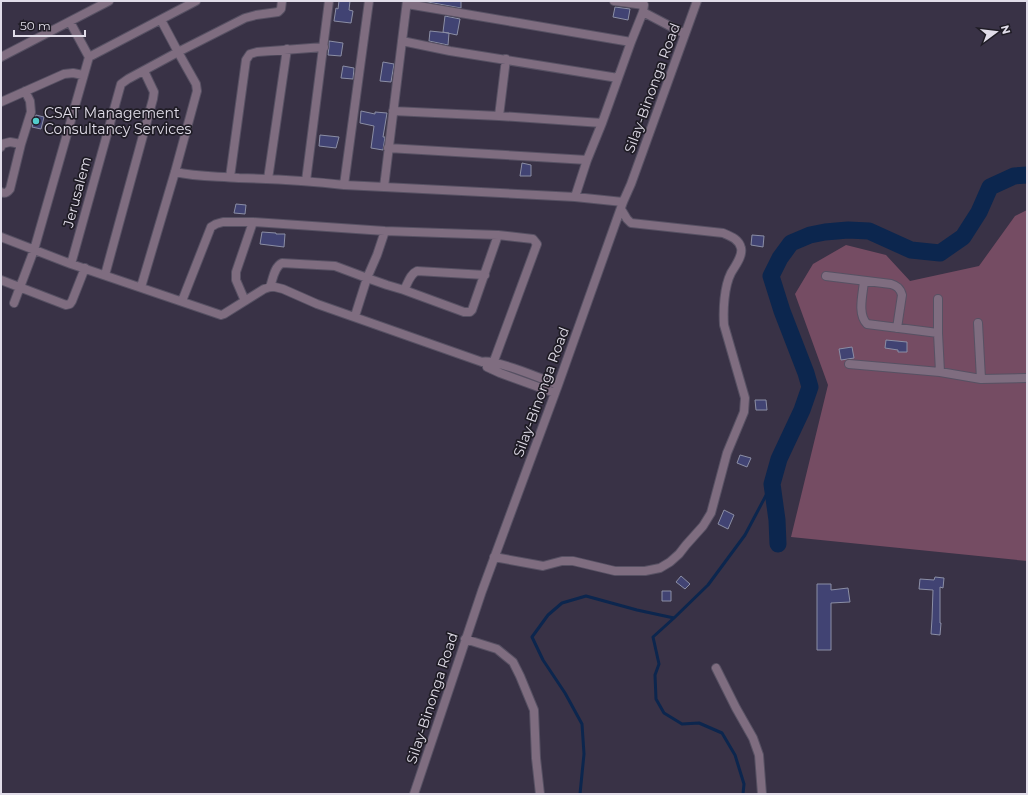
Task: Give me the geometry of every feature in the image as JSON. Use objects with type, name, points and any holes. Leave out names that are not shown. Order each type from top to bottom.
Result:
[{"type":"street","points":[[1,57],[109,1]]},
{"type":"street","points":[[14,303],[34,250],[89,57],[196,1]]},
{"type":"street","name":"Jerusalem","points":[[71,264],[121,84],[178,52],[245,18],[278,12],[281,9],[282,1]]},
{"type":"street","points":[[306,181],[329,1]]},
{"type":"street","points":[[344,185],[368,1]]},
{"type":"street","points":[[614,1],[644,6],[685,34]]},
{"type":"street","name":"Silay-Binonga Road","points":[[414,794],[465,639],[494,557],[557,389],[622,205],[698,1]]},
{"type":"street","points":[[384,187],[407,2],[631,42]]},
{"type":"street","points":[[575,197],[587,160],[602,123],[644,6]]},
{"type":"street","points":[[141,287],[197,91],[196,84],[161,20]]},
{"type":"street","points":[[70,22],[89,57]]},
{"type":"street","points":[[402,41],[450,51],[618,78]]},
{"type":"street","points":[[230,177],[246,60],[250,54],[287,49],[324,47]]},
{"type":"street","points":[[268,179],[287,49]]},
{"type":"street","points":[[499,116],[506,60]]},
{"type":"street","points":[[105,275],[153,99],[154,92],[144,71]]},
{"type":"street","points":[[1,102],[64,74],[73,73],[83,75]]},
{"type":"street","points":[[1,192],[8,192],[10,189],[21,144],[31,112],[30,101],[25,91]]},
{"type":"street","points":[[393,111],[602,123]]},
{"type":"street","points":[[1,147],[2,144],[10,142],[21,144]]},
{"type":"street","points":[[388,148],[587,160]]},
{"type":"street","points":[[174,172],[205,177],[306,181],[344,185],[575,197],[622,205],[627,220],[631,223],[723,232],[733,237],[740,245],[742,248],[742,254],[730,276],[723,314],[724,326],[745,398],[744,412],[727,453],[711,512],[703,526],[679,554],[670,562],[660,568],[645,571],[615,571],[573,561],[562,561],[543,566],[494,557]]},
{"type":"street","points":[[182,301],[211,227],[223,222],[253,222],[498,235],[533,240],[537,244],[492,366]]},
{"type":"street","points":[[245,300],[236,280],[236,272],[253,222]]},
{"type":"street","points":[[355,316],[385,230]]},
{"type":"street","points":[[270,287],[276,268],[282,262],[335,266],[468,313],[472,310],[498,235]]},
{"type":"street","points":[[1,237],[71,264],[221,315],[264,289],[270,287],[284,289],[317,304],[355,316],[482,362],[486,360],[492,366],[557,389]]},
{"type":"street","points":[[1,280],[20,286],[66,305],[70,304],[72,301],[85,268]]},
{"type":"street","points":[[404,290],[413,273],[417,271],[485,275]]},
{"type":"street","points":[[826,276],[891,284],[898,287],[902,295],[896,328]]},
{"type":"street","points":[[864,280],[861,307],[864,321],[867,324],[938,333]]},
{"type":"street","points":[[938,299],[940,372]]},
{"type":"street","points":[[978,323],[981,379]]},
{"type":"street","points":[[849,364],[940,372],[981,379],[1027,378]]},
{"type":"street","points":[[465,639],[497,649],[512,662],[520,676],[534,710],[536,758],[540,794]]},
{"type":"street","points":[[716,668],[753,738],[759,756],[762,794]]},
{"type":"shaded area","points":[[1027,210],[1027,561],[791,537],[828,385],[795,294],[813,264],[846,245],[886,255],[910,281],[979,266],[1015,216]]},
{"type":"building","points":[[339,1],[350,1],[349,10],[353,11],[351,23],[334,21],[336,8],[338,9]]},
{"type":"building","points":[[422,1],[461,1],[461,8]]},
{"type":"building","points":[[615,7],[630,9],[628,20],[613,17]]},
{"type":"building","points":[[445,16],[460,19],[457,35],[443,32]]},
{"type":"building","points":[[430,31],[449,33],[448,45],[429,41]]},
{"type":"building","points":[[329,41],[343,43],[341,56],[328,55]]},
{"type":"building","points":[[383,62],[394,64],[391,82],[380,81]]},
{"type":"building","points":[[343,66],[354,68],[353,79],[341,78]]},
{"type":"building","points":[[361,111],[375,114],[375,112],[387,113],[383,137],[385,137],[383,150],[371,148],[374,126],[360,123]]},
{"type":"building","name":"CSAT Management Consultancy Services","points":[[36,115],[44,117],[41,129],[32,127]]},
{"type":"building","points":[[320,135],[339,137],[336,148],[319,146]]},
{"type":"building","points":[[522,163],[531,165],[531,176],[520,176]]},
{"type":"building","points":[[236,204],[246,205],[245,214],[234,213]]},
{"type":"building","points":[[262,232],[285,234],[284,247],[260,244]]},
{"type":"building","points":[[752,235],[764,236],[763,247],[751,245]]},
{"type":"building","points":[[886,340],[907,342],[907,352],[898,352],[898,350],[885,348]]},
{"type":"building","points":[[852,347],[854,358],[841,360],[839,349]]},
{"type":"building","points":[[755,400],[766,400],[767,410],[756,410]]},
{"type":"building","points":[[740,455],[751,458],[747,467],[737,463]]},
{"type":"building","points":[[724,510],[734,515],[728,529],[718,524]]},
{"type":"building","points":[[681,576],[690,584],[685,589],[676,582]]},
{"type":"building","points":[[935,577],[944,578],[943,588],[940,587],[940,635],[931,634],[933,590],[919,589],[920,579],[934,580]]},
{"type":"building","points":[[817,584],[831,584],[831,590],[848,588],[850,602],[831,603],[831,650],[817,650]]},
{"type":"building","points":[[662,591],[671,591],[671,601],[662,601]]},
{"type":"waterway","points":[[778,544],[777,520],[772,484],[779,459],[802,410],[810,387],[782,311],[771,276],[780,258],[791,243],[810,235],[848,230],[869,231],[911,250],[940,253],[963,237],[979,212],[990,187],[1014,176],[1027,175]]},
{"type":"waterway","points":[[743,794],[744,784],[735,755],[722,733],[699,723],[682,724],[664,713],[656,699],[655,675],[659,664],[653,637],[708,585],[745,535],[772,484]]},
{"type":"waterway","points":[[580,794],[584,754],[582,724],[565,693],[543,660],[532,637],[548,615],[562,603],[586,596],[637,610],[674,618]]},
{"type":"place","name":"CSAT Management Consultancy Services","points":[[36,121]]}]
